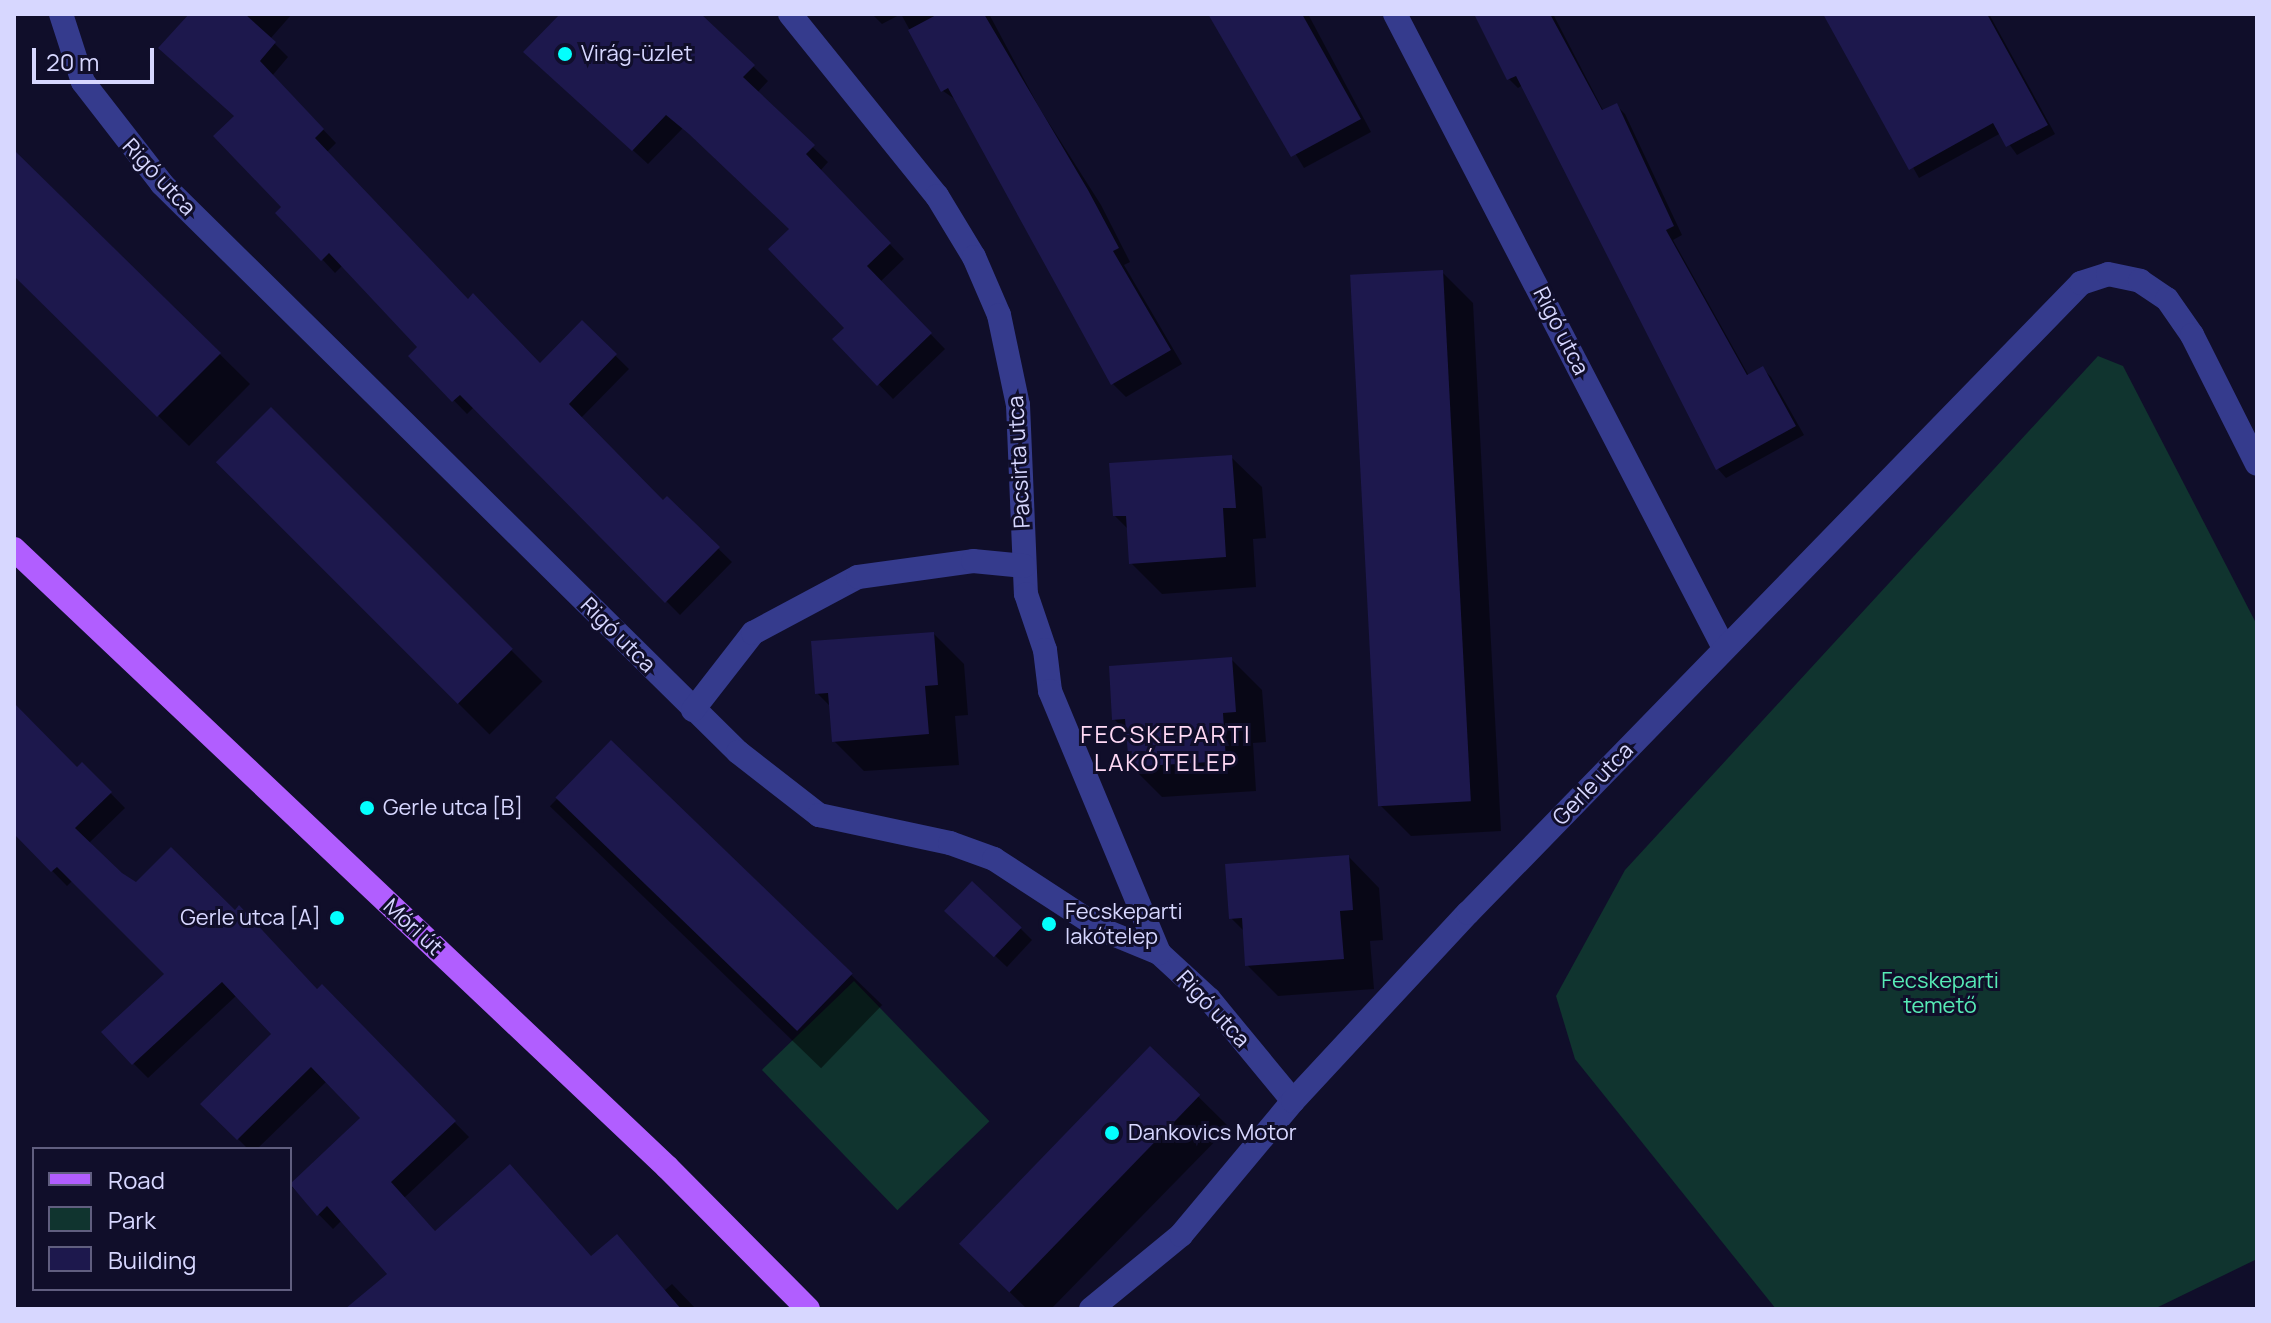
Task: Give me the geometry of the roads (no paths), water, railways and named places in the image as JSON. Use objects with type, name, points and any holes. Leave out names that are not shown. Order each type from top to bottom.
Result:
[{"type":"main road","name":"Móri út","points":[[14,549],[667,1167],[808,1309]]},
{"type":"street","name":"Rigó utca","points":[[61,14],[83,82],[162,184],[693,710],[789,796],[819,815],[873,831],[950,843],[994,859],[1103,930],[1159,953],[1209,999],[1293,1101]]},
{"type":"street","name":"Pacsirta utca","points":[[790,14],[937,196],[974,257],[999,315],[1018,405],[1026,594],[1045,650],[1057,711],[1159,953]]},
{"type":"street","name":"Rigó utca","points":[[1395,14],[1724,648]]},
{"type":"street","name":"Gerle utca","points":[[1091,1309],[1181,1235],[1293,1101],[1724,648],[2081,283],[2108,274],[2140,281],[2167,299],[2192,335],[2257,464]]},
{"type":"street","points":[[693,710],[753,633],[858,577],[973,561],[1024,566]]},
{"type":"place","name":"Virág-üzlet","points":[[565,54]]},
{"type":"place","name":"Gerle utca [B]","points":[[367,808]]},
{"type":"place","name":"Gerle utca [A]","points":[[337,918]]},
{"type":"place","name":"Fecskeparti lakótelep","points":[[1049,924]]},
{"type":"place","name":"Dankovics Motor","points":[[1112,1133]]},
{"type":"district","name":"FECSKEPARTI LAKÓTELEP","points":[[1166,748]]},
{"type":"park label","name":"Fecskeparti temető","points":[[1940,992]]}]
